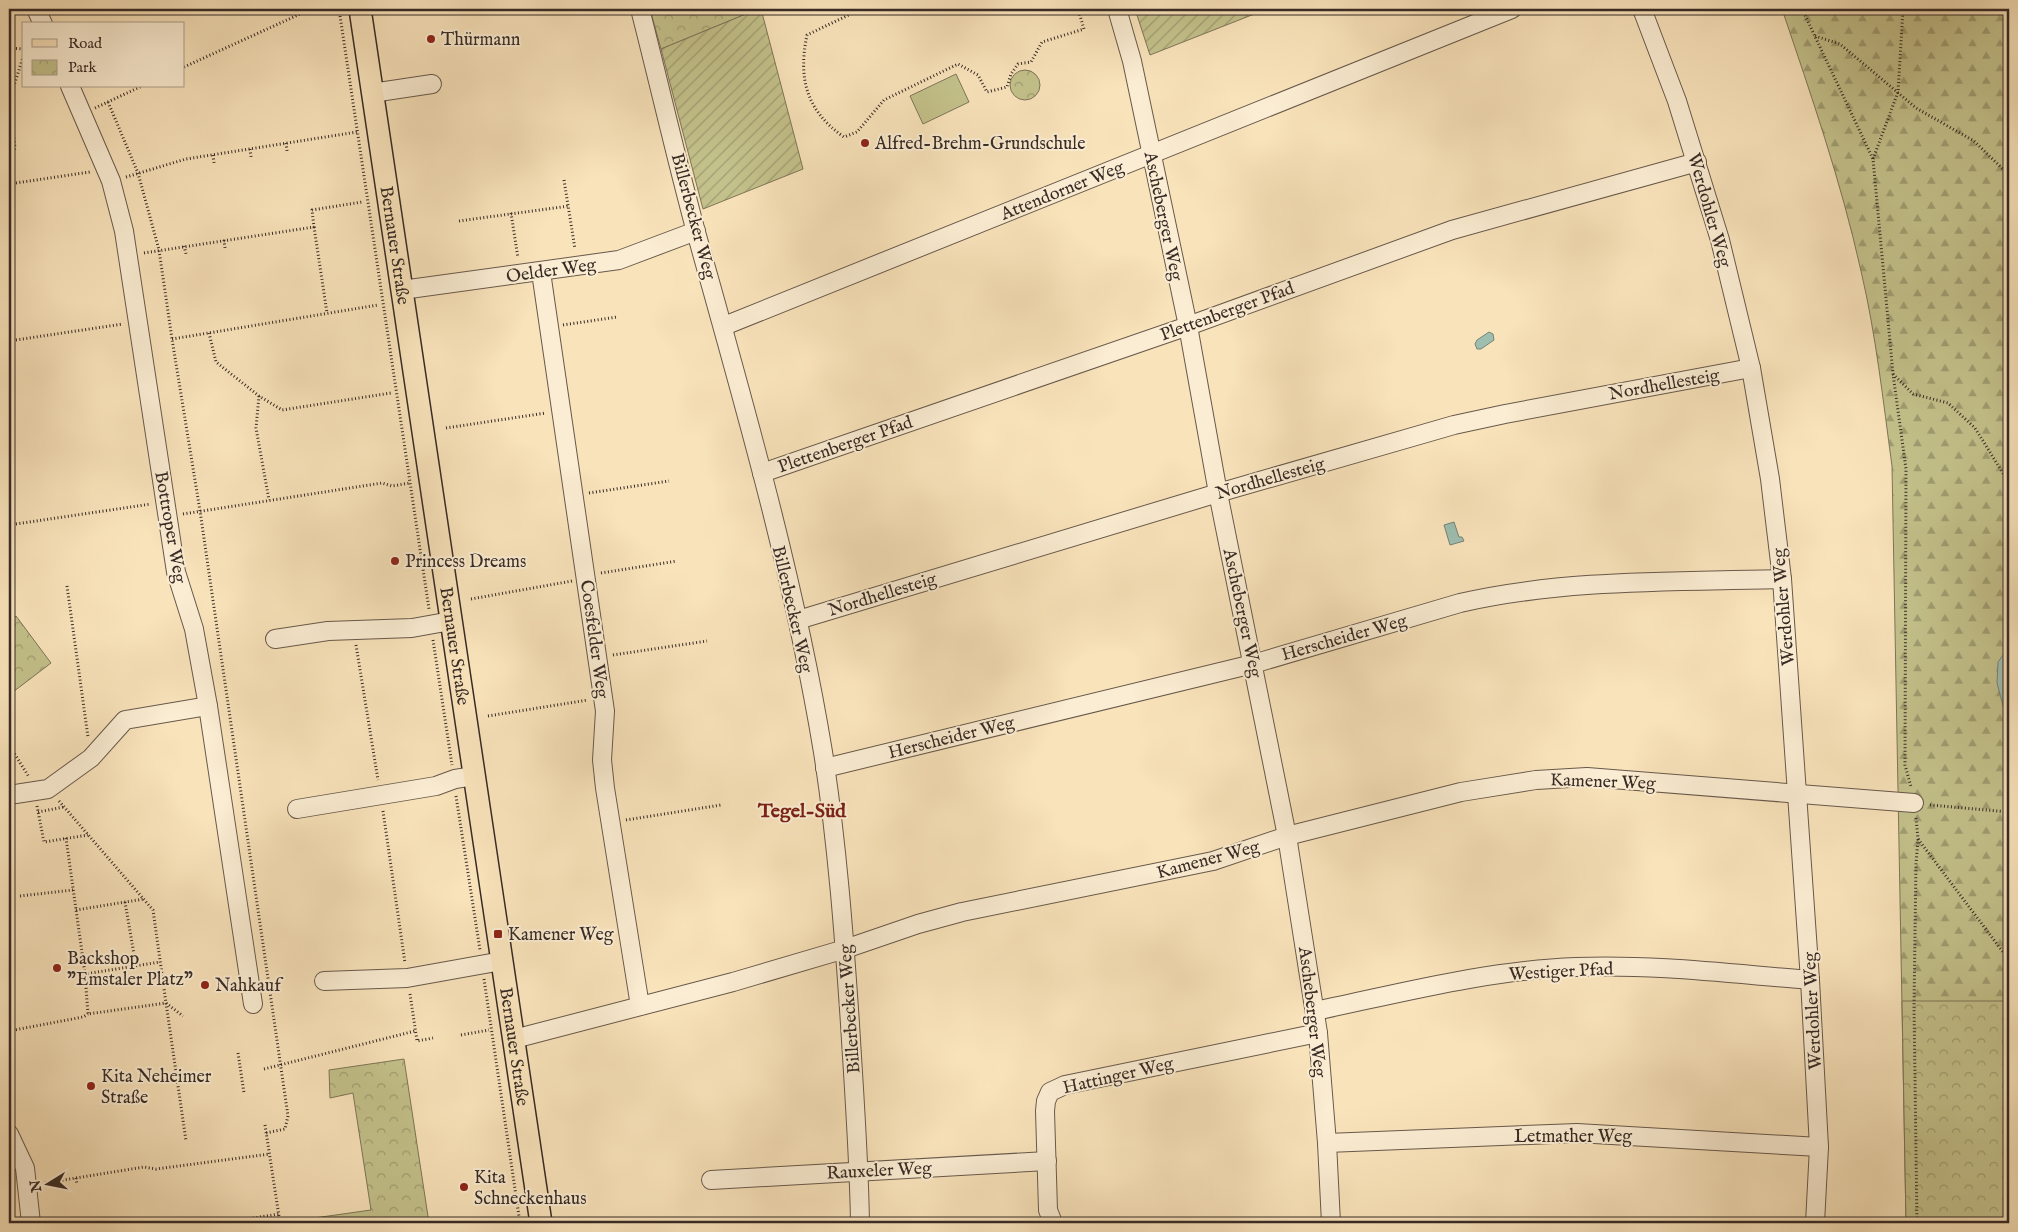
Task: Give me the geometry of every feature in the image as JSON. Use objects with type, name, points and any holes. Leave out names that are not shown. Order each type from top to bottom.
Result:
[{"type":"main road","name":"Bernauer Straße","points":[[360,9],[541,1223]]},
{"type":"street","points":[[36,9],[42,22]]},
{"type":"street","name":"Billerbecker Weg","points":[[640,9],[696,231],[724,326],[798,620],[825,768],[845,949],[859,1172],[860,1223]]},
{"type":"street","name":"Ascheberger Weg","points":[[1117,9],[1132,61],[1188,326],[1218,494],[1287,836],[1318,1032],[1331,1223]]},
{"type":"street","name":"Attendorner Weg","points":[[724,326],[1512,9]]},
{"type":"street","name":"Werdohler Weg","points":[[1642,9],[1661,57],[1697,162],[1720,240],[1751,368],[1770,479],[1782,579],[1810,980],[1819,1148],[1815,1223]]},
{"type":"street","points":[[372,93],[432,84]]},
{"type":"street","name":"Bottroper Weg","points":[[71,88],[111,181],[119,207],[176,572],[194,629],[208,706],[253,1004]]},
{"type":"street","name":"Plettenberger Pfad","points":[[762,473],[1188,326],[1452,230],[1697,162]]},
{"type":"street","name":"Oelder Weg","points":[[402,290],[620,260],[696,231]]},
{"type":"street","name":"Coesfelder Weg","points":[[541,272],[561,411],[591,576],[605,711],[602,760],[605,788],[640,1006]]},
{"type":"street","name":"Nordhellesteig","points":[[798,620],[1454,425],[1751,368]]},
{"type":"street","name":"Herscheider Weg","points":[[825,768],[1253,664],[1460,603],[1491,596],[1578,585],[1782,579]]},
{"type":"street","points":[[275,639],[328,631],[412,628],[451,621]]},
{"type":"street","points":[[9,795],[40,790],[91,758],[125,720],[208,706]]},
{"type":"street","points":[[296,808],[436,786],[455,779],[474,776]]},
{"type":"street","name":"Kamener Weg","points":[[514,1039],[845,949],[918,924],[962,912],[1213,861],[1287,836],[1496,785],[1562,777],[1587,777],[1914,803]]},
{"type":"street","points":[[324,981],[407,978],[502,961]]},
{"type":"street","name":"Westiger Pfad","points":[[1315,1011],[1483,976],[1576,967],[1630,968],[1810,980]]},
{"type":"street","name":"Hattinger Weg","points":[[1053,1223],[1048,1210],[1045,1111],[1046,1101],[1050,1092],[1056,1088],[1318,1032]]},
{"type":"street","name":"Letmather Weg","points":[[1327,1143],[1577,1133],[1819,1148]]},
{"type":"street","points":[[9,1134],[25,1168],[31,1223]]},
{"type":"street","name":"Rauxeler Weg","points":[[710,1180],[1047,1161]]},
{"type":"path","points":[[185,67],[311,9]]},
{"type":"path","points":[[862,9],[808,35],[803,55],[804,82],[814,108],[832,129],[844,137],[857,132],[884,100],[958,64],[978,75],[987,92],[1007,87],[1011,74],[1018,64],[1032,62],[1042,42],[1084,29],[1078,9]]},
{"type":"path","points":[[1802,9],[1873,159],[1892,374],[1906,469],[1905,765],[1914,803],[1918,839],[1914,1006],[1917,1223]]},
{"type":"path","points":[[1873,159],[1898,92],[1903,9]]},
{"type":"path","points":[[1815,36],[1840,44],[1916,108],[1974,141],[2009,175]]},
{"type":"path","points":[[9,48],[22,49]]},
{"type":"path","points":[[9,166],[15,148],[10,114],[12,92],[22,60]]},
{"type":"path","points":[[83,113],[138,88]]},
{"type":"path","points":[[108,102],[138,173],[159,250],[200,511],[288,1116],[285,1129],[266,1133]]},
{"type":"path","points":[[111,181],[186,160],[357,132]]},
{"type":"path","points":[[286,143],[287,151]]},
{"type":"path","points":[[250,149],[251,157]]},
{"type":"path","points":[[213,155],[214,162]]},
{"type":"path","points":[[9,184],[92,172]]},
{"type":"path","points":[[564,180],[576,257]]},
{"type":"path","points":[[327,313],[312,210],[362,202]]},
{"type":"path","points":[[458,221],[568,206]]},
{"type":"path","points":[[511,213],[519,266]]},
{"type":"path","points":[[128,256],[314,227]]},
{"type":"path","points":[[224,240],[225,248]]},
{"type":"path","points":[[184,246],[186,254]]},
{"type":"path","points":[[172,339],[378,305]]},
{"type":"path","points":[[311,316],[312,323]]},
{"type":"path","points":[[558,326],[617,317]]},
{"type":"path","points":[[275,322],[276,328]]},
{"type":"path","points":[[9,341],[126,323]]},
{"type":"path","points":[[238,328],[239,334]]},
{"type":"path","points":[[209,333],[216,362],[259,396],[282,410],[391,393]]},
{"type":"path","points":[[1892,374],[1913,394],[1948,403],[1975,428],[2009,483]]},
{"type":"path","points":[[259,396],[256,428],[269,500]]},
{"type":"path","points":[[446,428],[561,411]]},
{"type":"path","points":[[583,494],[669,481]]},
{"type":"path","points":[[168,517],[382,483],[392,486],[410,483]]},
{"type":"path","points":[[9,525],[152,504]]},
{"type":"path","points":[[471,599],[677,561]]},
{"type":"path","points":[[68,586],[91,758]]},
{"type":"path","points":[[354,630],[381,795],[416,1040],[433,1038]]},
{"type":"path","points":[[608,656],[707,641]]},
{"type":"path","points":[[488,716],[604,697]]},
{"type":"path","points":[[9,744],[40,790],[64,807],[153,910],[186,1140]]},
{"type":"path","points":[[40,790],[38,812],[44,842],[88,835]]},
{"type":"path","points":[[1914,803],[2009,812]]},
{"type":"path","points":[[620,820],[721,805]]},
{"type":"path","points":[[38,812],[64,807]]},
{"type":"path","points":[[66,838],[85,974],[88,1014]]},
{"type":"path","points":[[1918,839],[2009,960]]},
{"type":"path","points":[[20,896],[73,890]]},
{"type":"path","points":[[76,910],[144,899]]},
{"type":"path","points":[[125,902],[136,966]]},
{"type":"path","points":[[85,974],[160,962]]},
{"type":"path","points":[[9,1031],[83,1017],[88,1014],[166,1003],[183,1016]]},
{"type":"path","points":[[486,1013],[491,1012]]},
{"type":"path","points":[[461,1035],[489,1030]]},
{"type":"path","points":[[264,1069],[415,1031]]},
{"type":"path","points":[[238,1053],[244,1093]]},
{"type":"path","points":[[494,1063],[499,1062]]},
{"type":"path","points":[[265,1125],[280,1223]]},
{"type":"path","points":[[45,1182],[144,1167],[156,1169],[270,1154]]},
{"type":"path","points":[[76,1178],[77,1185]]},
{"type":"path","points":[[222,1223],[279,1214]]},
{"type":"green space","points":[[650,9],[758,9],[661,49]]},
{"type":"green space","points":[[761,9],[803,169],[703,209],[661,49]]},
{"type":"green space","points":[[1135,9],[1267,9],[1150,55]]},
{"type":"green space","points":[[1782,9],[2009,9],[2009,1223],[1906,1223],[1892,466],[1871,319],[1853,237],[1825,138]]},
{"type":"green space","points":[[1025,70],[1031,71],[1039,79],[1039,91],[1031,99],[1025,100],[1019,99],[1011,91],[1010,85],[1011,79],[1019,71]]},
{"type":"green space","points":[[956,74],[969,102],[923,124],[910,96]]},
{"type":"green space","points":[[16,616],[51,663],[9,695],[9,621]]},
{"type":"green space","points":[[1902,1001],[2009,1001],[2009,1223],[1906,1223]]},
{"type":"green space","points":[[404,1059],[429,1223],[301,1223],[300,1220],[371,1210],[353,1093],[330,1098],[329,1070]]},
{"type":"shaded area","points":[[1489,332],[1493,334],[1494,340],[1481,349],[1477,349],[1475,344],[1477,340]]},
{"type":"shaded area","points":[[1454,522],[1459,537],[1462,537],[1464,541],[1450,545],[1444,525]]},
{"type":"shaded area","points":[[2009,647],[2009,728],[1997,683],[1998,662]]},
{"type":"place","name":"Thürmann","points":[[431,39]]},
{"type":"place","name":"Alfred-Brehm-Grundschule","points":[[865,143]]},
{"type":"place","name":"Princess Dreams","points":[[395,561]]},
{"type":"place","name":"Kamener Weg","points":[[498,934]]},
{"type":"place","name":"Backshop \"Emstaler Platz\"","points":[[57,968]]},
{"type":"place","name":"Nahkauf","points":[[205,985]]},
{"type":"place","name":"Kita Neheimer Straße","points":[[91,1086]]},
{"type":"place","name":"Kita Schneckenhaus","points":[[464,1187]]},
{"type":"district","name":"Tegel-Süd","points":[[802,810]]}]
